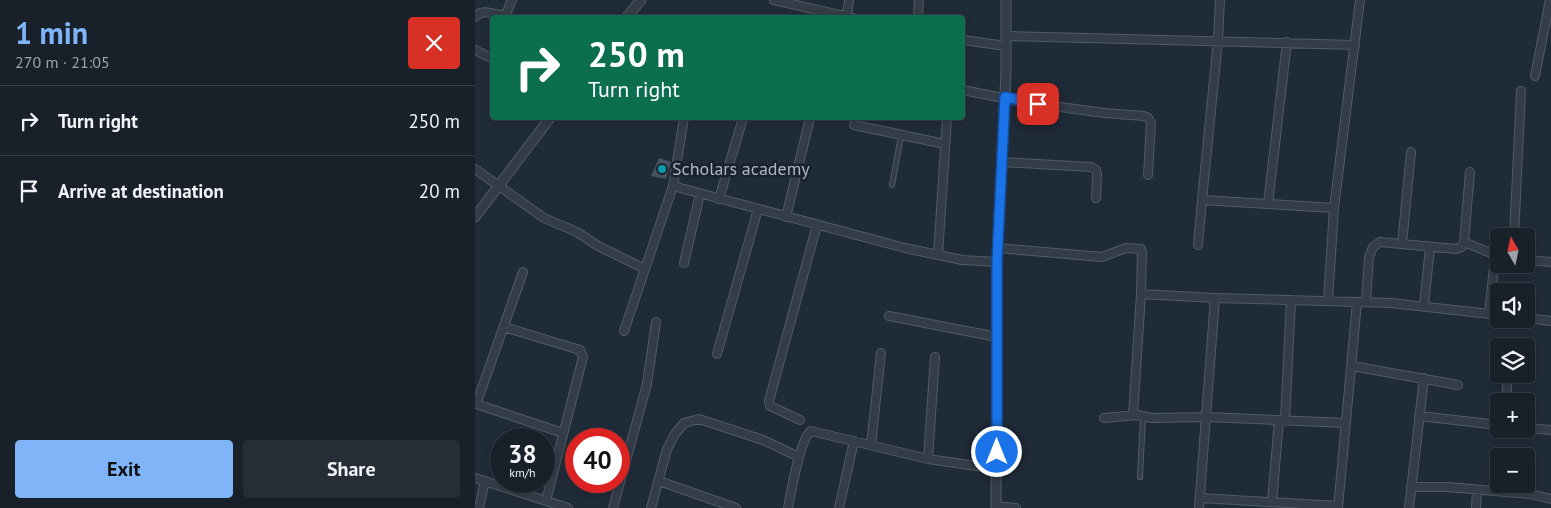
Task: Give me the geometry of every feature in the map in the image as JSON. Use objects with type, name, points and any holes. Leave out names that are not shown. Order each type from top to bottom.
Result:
[{"type":"street","points":[[475,18],[480,12],[486,11],[502,15],[506,14],[512,0]]},
{"type":"street","points":[[629,15],[641,0]]},
{"type":"street","points":[[774,0],[842,15]]},
{"type":"street","points":[[849,0],[850,15]]},
{"type":"street","points":[[918,15],[919,0]]},
{"type":"street","points":[[1006,0],[1005,97],[997,248],[996,507],[1016,508]]},
{"type":"street","points":[[1199,245],[1220,0]]},
{"type":"street","points":[[1328,301],[1334,208],[1360,0]]},
{"type":"street","points":[[1535,76],[1550,0]]},
{"type":"street","points":[[965,40],[1218,40],[1355,44]]},
{"type":"street","points":[[1268,204],[1287,42]]},
{"type":"street","points":[[475,50],[490,57]]},
{"type":"street","points":[[965,90],[1022,102],[1149,118],[1151,123],[1148,175]]},
{"type":"street","points":[[1514,228],[1521,91]]},
{"type":"street","points":[[475,217],[548,120]]},
{"type":"street","points":[[624,330],[673,186],[684,120]]},
{"type":"street","points":[[719,199],[742,120]]},
{"type":"street","points":[[786,217],[809,120]]},
{"type":"street","points":[[938,255],[947,120]]},
{"type":"street","points":[[854,126],[945,144]]},
{"type":"street","points":[[1402,244],[1411,152]]},
{"type":"street","points":[[1002,162],[1091,167],[1096,170],[1097,175],[1096,198]]},
{"type":"street","points":[[475,169],[543,218],[577,232],[598,246],[645,269]]},
{"type":"street","points":[[1366,302],[1369,257],[1373,247],[1380,242],[1457,249],[1462,247],[1470,172]]},
{"type":"street","points":[[673,186],[786,217],[938,255],[962,260],[997,262]]},
{"type":"street","points":[[684,263],[700,194]]},
{"type":"street","points":[[1202,200],[1334,208]]},
{"type":"street","points":[[717,354],[758,209]]},
{"type":"street","points":[[800,420],[770,406],[769,402],[817,225]]},
{"type":"street","points":[[1464,242],[1490,254]]},
{"type":"street","points":[[1424,306],[1430,247]]},
{"type":"street","points":[[997,248],[1102,257],[1126,248],[1138,248],[1142,252],[1133,415]]},
{"type":"street","points":[[1535,261],[1551,262]]},
{"type":"street","points":[[523,272],[477,402],[479,405],[563,433]]},
{"type":"street","points":[[1141,294],[1366,302],[1424,306],[1489,314],[1494,273]]},
{"type":"street","points":[[1199,508],[1215,298]]},
{"type":"street","points":[[1272,502],[1282,420],[1291,300]]},
{"type":"street","points":[[1201,498],[1338,507],[1357,302]]},
{"type":"street","points":[[889,316],[997,337]]},
{"type":"street","points":[[1535,319],[1551,321]]},
{"type":"street","points":[[613,508],[647,384],[656,322]]},
{"type":"street","points":[[504,327],[580,350],[583,353],[546,501]]},
{"type":"street","points":[[871,445],[881,352]]},
{"type":"street","points":[[928,459],[935,357]]},
{"type":"street","points":[[1351,366],[1458,385]]},
{"type":"street","points":[[1409,508],[1424,378]]},
{"type":"street","points":[[1103,418],[1133,415],[1152,418],[1207,417],[1346,423]]},
{"type":"street","points":[[1419,416],[1490,424]]},
{"type":"street","points":[[651,508],[667,449],[675,434],[684,423],[699,419],[763,440],[799,457]]},
{"type":"street","points":[[1535,429],[1551,430]]},
{"type":"street","points":[[788,508],[799,457],[807,434],[811,431],[928,459],[997,469]]},
{"type":"street","points":[[839,508],[854,441]]},
{"type":"street","points":[[475,478],[569,508]]},
{"type":"street","points":[[479,508],[485,481]]},
{"type":"street","points":[[659,481],[736,508]]},
{"type":"street","points":[[1411,487],[1448,487],[1530,494],[1551,499]]},
{"type":"street","points":[[1476,508],[1477,490]]},
{"type":"lane","points":[[892,185],[901,135]]},
{"type":"lane","points":[[1140,477],[1143,416]]},
{"type":"building","name":"Scholars academy","points":[[659,158],[671,162],[666,179],[651,176]]},
{"type":"place","name":"Scholars academy","points":[[662,169]]},
{"type":"route","points":[[997,452],[997,262],[1005,97],[1038,104]]}]
